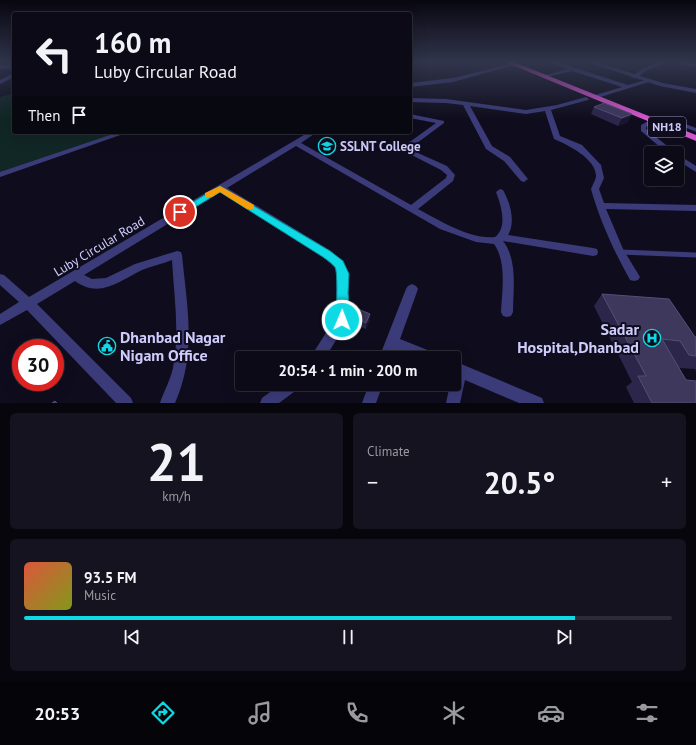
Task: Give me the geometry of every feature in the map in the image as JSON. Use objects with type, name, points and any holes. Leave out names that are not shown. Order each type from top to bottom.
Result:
[{"type":"highway","name":"NH18","points":[[550,81],[696,138]]},
{"type":"highway","name":"NH18","points":[[553,81],[591,98]]},
{"type":"street","points":[[412,85],[450,81]]},
{"type":"street","points":[[609,81],[628,87]]},
{"type":"street","points":[[412,100],[436,100],[465,103],[526,112],[547,109],[591,98],[649,81],[675,89],[696,91]]},
{"type":"street","points":[[465,103],[489,147],[507,159],[524,179]]},
{"type":"street","points":[[547,109],[557,137],[579,147],[598,167],[600,178],[596,189],[600,206],[620,252],[634,277]]},
{"type":"street","points":[[412,116],[442,122],[404,149],[444,168],[451,175],[450,179],[412,209]]},
{"type":"street","points":[[652,121],[643,126],[643,130],[663,146]]},
{"type":"street","points":[[0,175],[120,134]]},
{"type":"street","name":"Luby Circular Road","points":[[0,320],[311,134]]},
{"type":"street","points":[[296,143],[412,209],[460,234],[490,240],[499,239],[593,252]]},
{"type":"street","points":[[684,161],[696,170]]},
{"type":"street","points":[[220,188],[327,254],[339,264],[344,274],[342,293],[343,315],[342,320],[322,351]]},
{"type":"street","points":[[499,239],[507,221],[505,204],[500,192]]},
{"type":"street","points":[[600,206],[696,208]]},
{"type":"street","points":[[499,239],[503,247],[506,261],[507,312]]},
{"type":"street","points":[[75,275],[88,284],[109,282],[138,267],[177,255],[183,345],[177,379],[167,403]]},
{"type":"street","points":[[0,278],[28,303],[126,403]]},
{"type":"street","points":[[389,351],[412,289]]},
{"type":"street","points":[[392,342],[413,351]]},
{"type":"street","points":[[461,371],[529,401]]},
{"type":"street","points":[[267,403],[283,391]]},
{"type":"street","points":[[369,403],[373,391]]},
{"type":"street","points":[[453,403],[454,391]]},
{"type":"lane","points":[[675,130],[686,126],[696,130]]},
{"type":"lane","points":[[620,252],[696,255]]},
{"type":"green space","points":[[12,94],[12,134],[120,134],[0,177],[0,97]]},
{"type":"building","points":[[604,103],[632,114],[622,118],[594,107]]},
{"type":"building","points":[[602,294],[669,299],[696,337],[696,356],[689,355],[680,341],[662,339],[686,380],[696,381],[696,403],[652,403],[638,376],[646,376]]},
{"type":"building","points":[[351,306],[370,314],[366,323],[360,320],[358,324],[346,320]]},
{"type":"slow traffic","points":[[209,195],[220,188],[250,207]]},
{"type":"place","name":"SSLNT College","points":[[327,146]]},
{"type":"place","name":"Sadar Hospital,Dhanbad","points":[[652,338]]},
{"type":"place","name":"Dhanbad Nagar Nigam Office","points":[[107,346]]},
{"type":"route","points":[[180,212],[220,188],[327,254],[339,264],[344,274],[342,302],[344,309],[342,320]]}]
